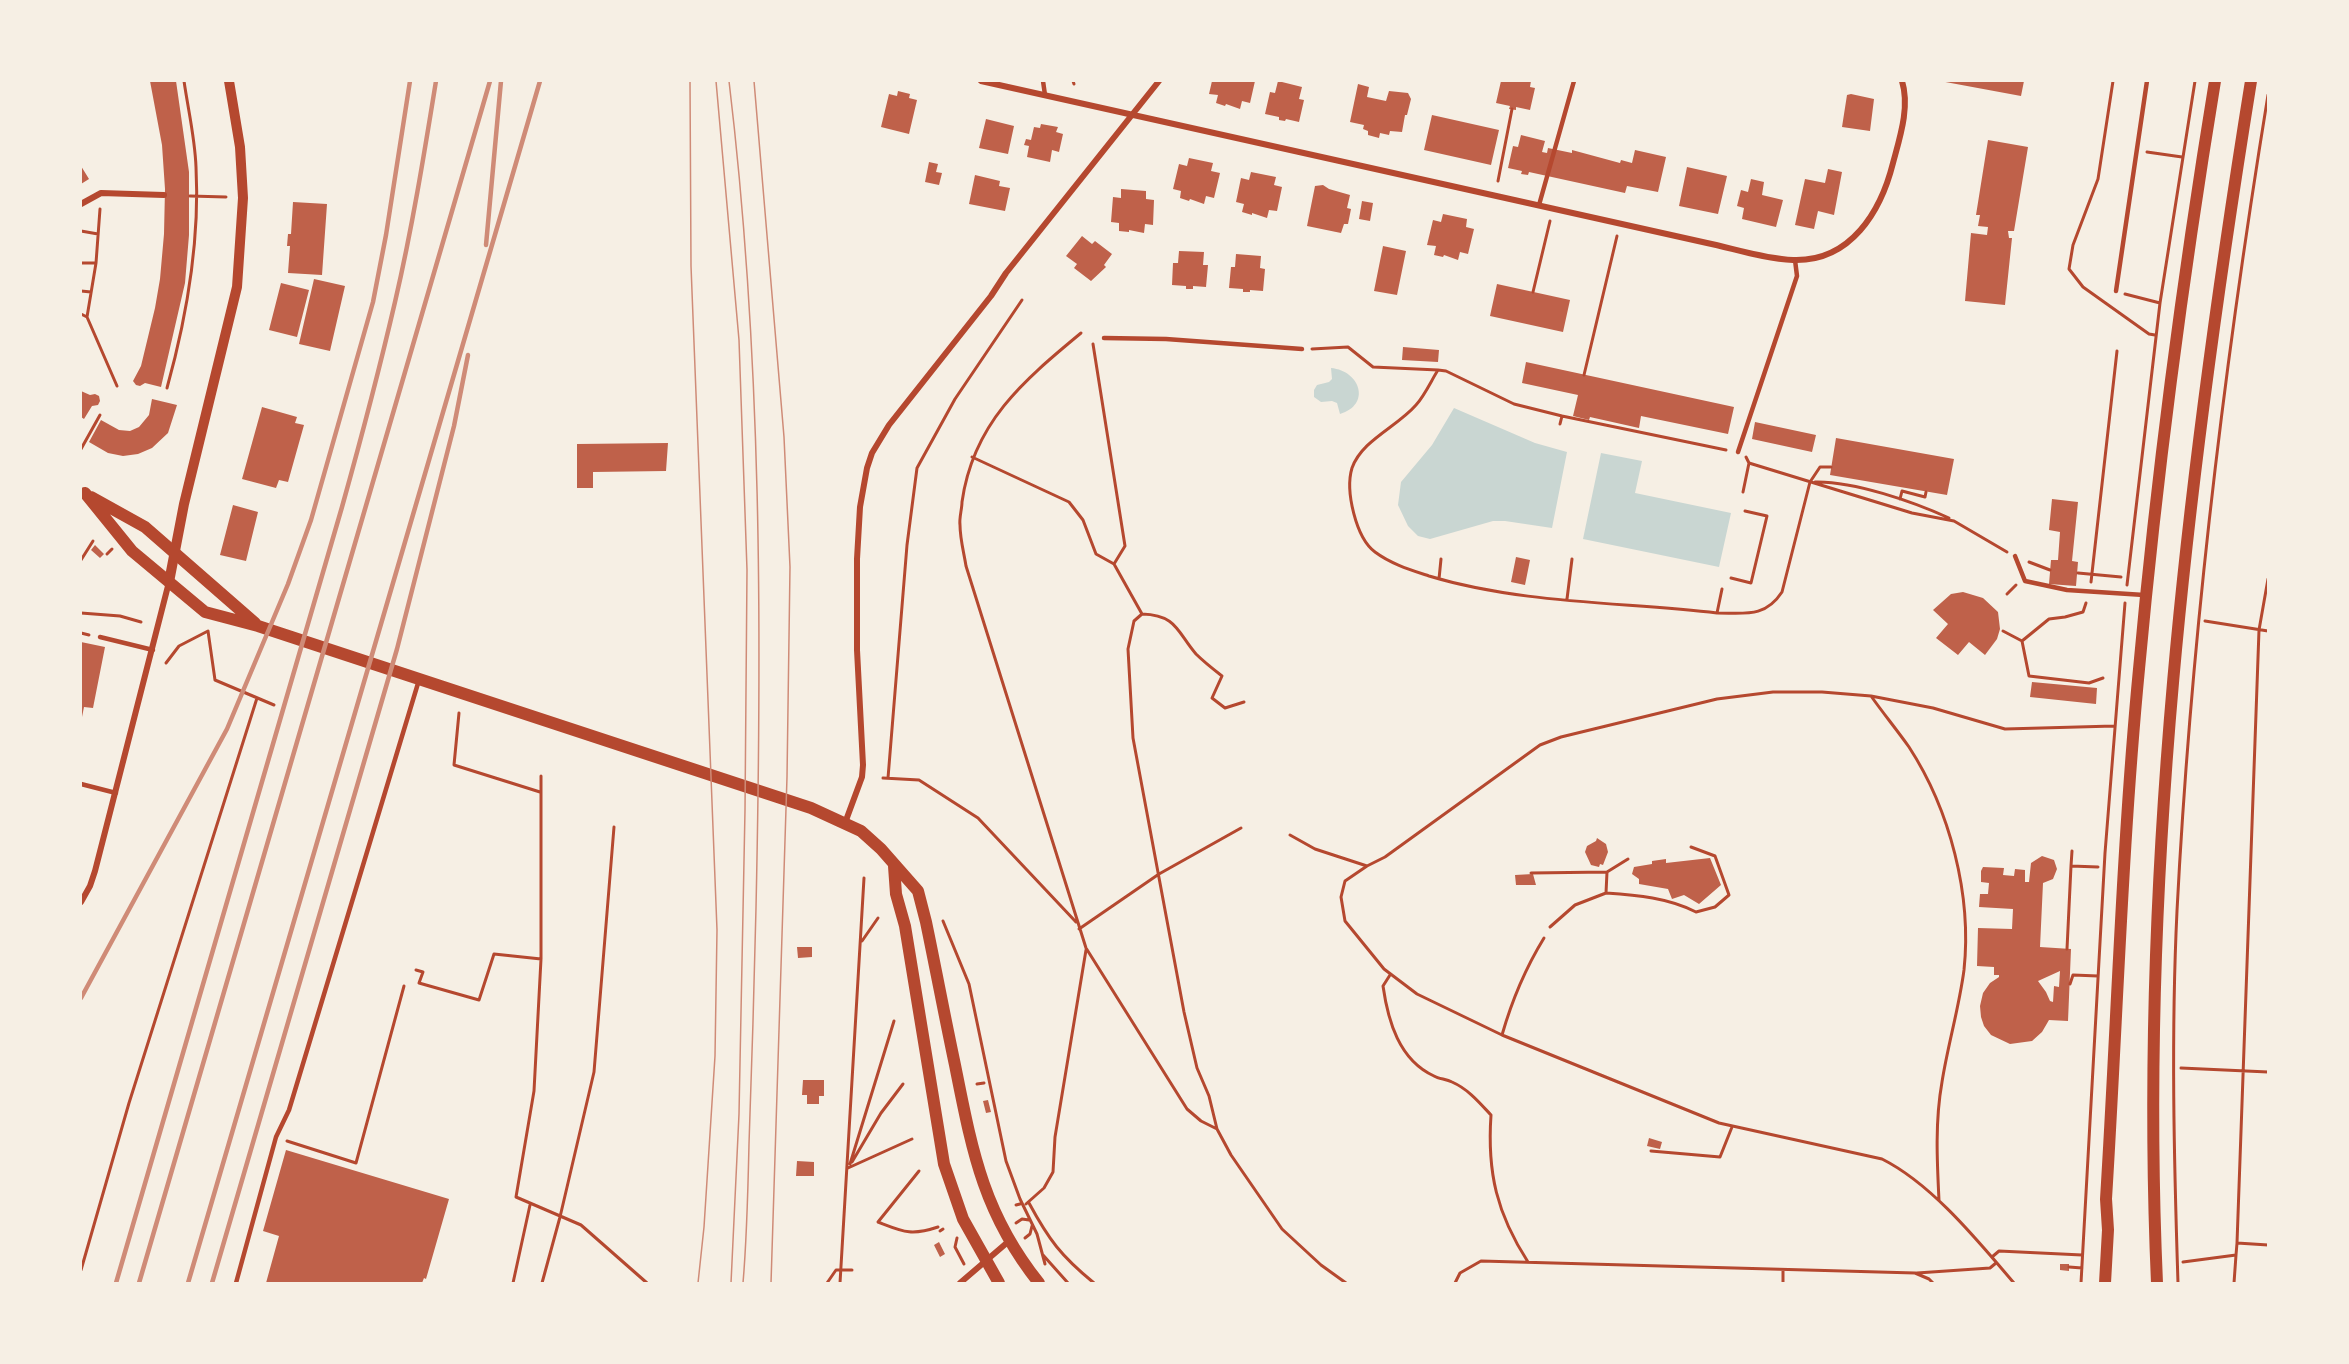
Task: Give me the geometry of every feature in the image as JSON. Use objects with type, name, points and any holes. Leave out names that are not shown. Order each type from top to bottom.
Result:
[{"type":"main road","points":[[2105,1283],[2108,1230],[2106,1199],[2118,973],[2131,761],[2146,595],[2174,352],[2215,81]]},
{"type":"main road","points":[[2157,1283],[2154,1110],[2157,936],[2171,704],[2182,575],[2208,362],[2251,81]]},
{"type":"main road","points":[[83,491],[145,527],[258,626]]},
{"type":"main road","points":[[83,491],[132,551],[205,612],[258,626],[811,808],[845,822],[870,838],[918,891],[975,1161],[987,1198],[1009,1241],[1039,1283]]},
{"type":"main road","points":[[894,866],[896,894],[907,936],[944,1164],[963,1219],[999,1283]]},
{"type":"street","points":[[81,902],[90,886],[153,650],[184,504],[237,287],[242,243],[243,198],[240,147],[229,81]]},
{"type":"street","points":[[981,81],[1756,254],[1795,260],[1816,258],[1844,246],[1871,219],[1889,178],[1905,111],[1902,81]]},
{"type":"street","points":[[845,822],[862,777],[863,765],[857,650],[856,559],[863,487],[872,453],[899,411],[991,296],[1005,273],[1159,81]]},
{"type":"street","points":[[81,204],[100,193],[164,195]]},
{"type":"street","points":[[960,1283],[1009,1241]]},
{"type":"lane","points":[[1043,81],[1045,95]]},
{"type":"lane","points":[[1539,205],[1574,81]]},
{"type":"lane","points":[[2116,291],[2147,81]]},
{"type":"lane","points":[[1738,452],[1797,276],[1795,260]]},
{"type":"lane","points":[[1104,338],[1177,340],[1302,349]]},
{"type":"lane","points":[[2015,556],[2025,581],[2067,590],[2146,595]]},
{"type":"lane","points":[[100,638],[153,650]]},
{"type":"lane","points":[[236,1283],[276,1137],[289,1110],[419,680]]},
{"type":"lane","points":[[81,784],[116,793]]},
{"type":"path","points":[[167,388],[186,311],[193,264],[197,196],[196,164],[184,81]]},
{"type":"path","points":[[2113,81],[2098,178],[2073,245],[2069,269],[2083,287],[2149,334],[2156,335]]},
{"type":"path","points":[[2178,1283],[2174,1068],[2177,913],[2191,705],[2209,513],[2248,219],[2268,95]]},
{"type":"path","points":[[1498,181],[1512,109]]},
{"type":"path","points":[[2136,151],[2182,157]]},
{"type":"path","points":[[100,193],[96,263],[87,317],[117,386]]},
{"type":"path","points":[[190,196],[226,197]]},
{"type":"path","points":[[1533,292],[1550,221]]},
{"type":"path","points":[[81,231],[98,234]]},
{"type":"path","points":[[1584,375],[1617,236]]},
{"type":"path","points":[[81,263],[96,263]]},
{"type":"path","points":[[81,291],[91,292]]},
{"type":"path","points":[[2105,303],[2116,291],[2144,301],[2160,303]]},
{"type":"path","points":[[888,778],[907,545],[917,468],[955,399],[1022,300]]},
{"type":"path","points":[[81,314],[87,317]]},
{"type":"path","points":[[1081,333],[1034,372],[992,419],[972,457],[965,482],[960,525],[966,566],[1086,948],[1187,1109],[1201,1121],[1217,1129]]},
{"type":"path","points":[[1092,336],[1125,546],[1114,564]]},
{"type":"path","points":[[1302,349],[1348,347],[1373,367],[1446,371],[1514,404],[1738,452],[1746,456],[1749,463],[1743,492]]},
{"type":"path","points":[[2022,641],[2049,619],[2083,612],[2090,591],[2117,351]]},
{"type":"path","points":[[1438,370],[1416,405],[1360,454],[1352,470],[1351,496],[1363,540],[1375,553],[1407,569],[1491,592],[1717,613],[1763,611],[1776,601],[1782,592],[1789,572],[1810,482],[1820,467],[1831,467]]},
{"type":"path","points":[[81,449],[100,415]]},
{"type":"path","points":[[1560,424],[1562,416]]},
{"type":"path","points":[[972,457],[1069,502],[1083,520],[1096,554],[1114,564],[1142,614]]},
{"type":"path","points":[[1749,463],[1912,513],[1954,521]]},
{"type":"path","points":[[1810,482],[1830,482],[1915,503],[1954,521],[2015,556],[2050,570]]},
{"type":"path","points":[[1900,499],[1902,491],[1925,497],[1926,492]]},
{"type":"path","points":[[1731,578],[1751,583],[1767,516],[1745,511]]},
{"type":"path","points":[[81,560],[93,541]]},
{"type":"path","points":[[107,554],[112,549]]},
{"type":"path","points":[[1439,579],[1441,559]]},
{"type":"path","points":[[1567,599],[1572,560]]},
{"type":"path","points":[[2078,573],[2121,577]]},
{"type":"path","points":[[2234,1283],[2244,1071],[2259,630],[2268,579]]},
{"type":"path","points":[[1717,613],[1722,590]]},
{"type":"path","points":[[81,613],[120,616],[141,622]]},
{"type":"path","points":[[1244,702],[1225,708],[1212,698],[1222,676],[1196,654],[1178,628],[1167,618],[1155,614],[1142,614],[1134,621],[1128,649],[1133,738],[1184,1012],[1197,1068],[1209,1096],[1217,1129],[1231,1155],[1282,1229],[1321,1265],[1346,1283]]},
{"type":"path","points":[[2205,621],[2268,631]]},
{"type":"path","points":[[166,663],[179,646],[208,631],[215,680],[274,705]]},
{"type":"path","points":[[2003,631],[2022,641]]},
{"type":"path","points":[[2022,641],[2029,676],[2089,683],[2103,678]]},
{"type":"path","points":[[2116,667],[2124,668]]},
{"type":"path","points":[[2014,1283],[1939,1202],[1912,1178],[1882,1159],[1732,1127],[1502,1035],[1417,994],[1390,975],[1355,935],[1345,921],[1341,909],[1341,889],[1344,881],[1385,856],[1540,745],[1561,736],[1717,699],[1773,692],[1871,696],[1933,708],[2005,729],[2114,726]]},
{"type":"path","points":[[1871,696],[1909,748],[1927,780],[1943,818],[1954,855],[1966,928],[1964,968],[1942,1081],[1938,1117],[1939,1202]]},
{"type":"path","points":[[81,1270],[133,1091],[257,698]]},
{"type":"path","points":[[459,713],[454,765],[540,792]]},
{"type":"path","points":[[541,776],[541,959],[534,1091],[516,1197],[530,1205],[581,1225],[647,1283]]},
{"type":"path","points":[[883,777],[919,780],[978,818],[1077,923]]},
{"type":"path","points":[[542,1283],[594,1072],[614,827]]},
{"type":"path","points":[[1079,929],[1159,873],[1241,828]]},
{"type":"path","points":[[1290,835],[1315,849],[1367,866]]},
{"type":"path","points":[[1550,927],[1575,905],[1606,893],[1633,895],[1682,905],[1696,912],[1715,907],[1729,895],[1716,856],[1691,847]]},
{"type":"path","points":[[2067,949],[2072,851]]},
{"type":"path","points":[[1532,873],[1607,872],[1628,859]]},
{"type":"path","points":[[2071,866],[2098,867]]},
{"type":"path","points":[[1606,893],[1607,872]]},
{"type":"path","points":[[840,1283],[864,878]]},
{"type":"path","points":[[861,943],[878,918]]},
{"type":"path","points":[[942,919],[969,984],[1005,1161],[1042,1254],[1068,1283]]},
{"type":"path","points":[[1502,1035],[1512,998],[1531,958],[1544,938]]},
{"type":"path","points":[[1086,948],[1055,1137],[1053,1172],[1044,1188],[1027,1203],[1045,1233],[1066,1260],[1094,1283]]},
{"type":"path","points":[[416,970],[423,972],[419,983],[479,1000],[494,954],[541,959]]},
{"type":"path","points":[[1390,975],[1383,986],[1389,1017],[1408,1057],[1434,1077],[1465,1088],[1491,1115],[1493,1187],[1515,1243],[1527,1262]]},
{"type":"path","points":[[2070,984],[2073,975],[2098,976]]},
{"type":"path","points":[[276,1137],[356,1163],[405,987]]},
{"type":"path","points":[[848,1168],[894,1021]]},
{"type":"path","points":[[2181,1068],[2268,1072]]},
{"type":"path","points":[[977,1084],[984,1083]]},
{"type":"path","points":[[848,1168],[881,1113],[903,1084]]},
{"type":"path","points":[[1651,1151],[1720,1157],[1732,1127]]},
{"type":"path","points":[[848,1168],[912,1138]]},
{"type":"path","points":[[919,1171],[878,1222],[902,1231],[920,1233],[938,1227]]},
{"type":"path","points":[[513,1283],[530,1205]]},
{"type":"path","points":[[1017,1222],[1023,1219],[1031,1222]]},
{"type":"path","points":[[1026,1237],[1029,1234],[1031,1222]]},
{"type":"path","points":[[2237,1243],[2268,1245]]},
{"type":"path","points":[[1992,1257],[1999,1251],[2082,1255]]},
{"type":"path","points":[[2183,1262],[2236,1255]]},
{"type":"path","points":[[1455,1283],[1460,1273],[1481,1261],[1916,1273],[1990,1268],[1996,1263]]},
{"type":"path","points":[[2069,1267],[2082,1268]]},
{"type":"path","points":[[1783,1269],[1783,1283]]},
{"type":"path","points":[[827,1283],[836,1270],[852,1270]]},
{"type":"path","points":[[1916,1273],[1933,1283]]},
{"type":"shaded area","points":[[1331,368],[1349,375],[1358,389],[1359,396],[1356,403],[1350,410],[1340,414],[1337,403],[1321,402],[1314,397],[1317,385],[1332,379]]},
{"type":"shaded area","points":[[1454,408],[1535,443],[1567,452],[1552,528],[1493,521],[1430,539],[1418,536],[1408,526],[1398,505],[1401,482],[1432,445]]},
{"type":"shaded area","points":[[1601,453],[1642,461],[1635,493],[1731,513],[1719,567],[1583,539]]},
{"type":"building","points":[[150,81],[176,81],[189,172],[189,235],[185,283],[161,387],[145,383],[140,386],[133,381],[141,366],[155,308],[164,234],[165,189],[162,145]]},
{"type":"building","points":[[1212,81],[1255,81],[1250,103],[1242,101],[1240,109],[1216,103],[1218,95],[1209,94]]},
{"type":"building","points":[[1278,81],[1302,87],[1299,99],[1304,100],[1299,122],[1279,120],[1279,117],[1265,114],[1270,92],[1275,93]]},
{"type":"building","points":[[1501,81],[1531,81],[1530,87],[1535,88],[1530,110],[1516,107],[1516,110],[1509,109],[1510,106],[1496,103]]},
{"type":"building","points":[[1940,81],[2024,81],[2021,96]]},
{"type":"building","points":[[1358,84],[1369,87],[1367,97],[1386,101],[1389,91],[1408,93],[1411,99],[1402,132],[1390,131],[1389,135],[1380,133],[1379,138],[1368,135],[1368,131],[1363,129],[1364,125],[1350,122]]},
{"type":"building","points":[[898,91],[910,94],[909,98],[917,100],[909,134],[881,127],[889,94],[897,96]]},
{"type":"building","points":[[1847,95],[1874,99],[1870,131],[1842,127]]},
{"type":"building","points":[[1432,115],[1499,130],[1491,165],[1424,150]]},
{"type":"building","points":[[986,119],[1014,126],[1008,154],[979,148]]},
{"type":"building","points":[[1041,124],[1058,127],[1056,132],[1063,134],[1059,152],[1052,150],[1050,162],[1027,157],[1029,146],[1024,145],[1026,139],[1031,140],[1034,127],[1040,128]]},
{"type":"building","points":[[1521,135],[1545,141],[1542,152],[1547,153],[1548,148],[1572,153],[1572,150],[1620,163],[1621,160],[1632,163],[1635,150],[1666,157],[1658,192],[1627,186],[1625,193],[1529,172],[1528,175],[1521,174],[1522,171],[1508,168],[1513,146],[1518,147]]},
{"type":"building","points":[[1988,140],[2028,147],[2014,231],[2008,231],[2009,238],[2012,238],[2005,305],[1965,301],[1971,233],[1987,235],[1988,227],[1978,226],[1980,215],[1976,215]]},
{"type":"building","points":[[1189,158],[1213,163],[1211,171],[1220,173],[1214,198],[1206,196],[1204,204],[1180,198],[1181,191],[1173,189],[1179,164],[1187,166]]},
{"type":"building","points":[[929,162],[938,164],[936,172],[942,173],[939,185],[925,182]]},
{"type":"building","points":[[81,166],[89,179],[81,184]]},
{"type":"building","points":[[1687,167],[1727,176],[1718,214],[1679,206]]},
{"type":"building","points":[[1828,169],[1842,172],[1834,215],[1818,211],[1814,229],[1795,225],[1805,179],[1825,183]]},
{"type":"building","points":[[1251,172],[1276,177],[1274,185],[1282,187],[1277,211],[1269,210],[1267,218],[1242,212],[1244,204],[1236,202],[1241,178],[1249,180]]},
{"type":"building","points":[[975,175],[1000,181],[999,186],[1010,188],[1005,211],[969,204]]},
{"type":"building","points":[[1751,179],[1764,182],[1762,195],[1783,200],[1776,227],[1742,219],[1744,208],[1737,206],[1741,190],[1748,192]]},
{"type":"building","points":[[1323,185],[1350,195],[1347,208],[1351,209],[1348,224],[1344,224],[1341,233],[1307,226],[1315,186]]},
{"type":"building","points":[[1121,189],[1146,191],[1146,199],[1154,200],[1153,225],[1145,224],[1144,233],[1119,231],[1119,223],[1111,222],[1113,197],[1121,198]]},
{"type":"building","points":[[1362,201],[1373,203],[1370,221],[1359,219]]},
{"type":"building","points":[[293,202],[327,204],[322,275],[288,273],[290,246],[287,246],[288,234],[291,234]]},
{"type":"building","points":[[1443,214],[1467,219],[1466,227],[1474,229],[1468,254],[1460,252],[1458,260],[1444,255],[1443,257],[1434,255],[1436,246],[1427,245],[1433,220],[1441,222]]},
{"type":"building","points":[[1082,236],[1092,244],[1095,241],[1112,254],[1104,265],[1106,267],[1091,281],[1074,268],[1077,264],[1066,256]]},
{"type":"building","points":[[1383,246],[1406,251],[1397,295],[1374,291]]},
{"type":"building","points":[[1179,251],[1204,252],[1203,265],[1208,265],[1206,287],[1193,286],[1193,289],[1186,289],[1186,286],[1172,285],[1173,263],[1178,263]]},
{"type":"building","points":[[1236,254],[1261,256],[1260,268],[1265,269],[1263,291],[1243,292],[1243,289],[1229,288],[1231,267],[1235,267]]},
{"type":"building","points":[[314,279],[345,286],[330,351],[299,344]]},
{"type":"building","points":[[281,283],[309,290],[297,337],[269,330]]},
{"type":"building","points":[[1497,284],[1570,300],[1563,332],[1490,316]]},
{"type":"building","points":[[1403,347],[1439,350],[1438,362],[1402,360]]},
{"type":"building","points":[[1526,362],[1734,407],[1728,434],[1641,416],[1639,428],[1590,417],[1589,420],[1573,416],[1578,395],[1522,383]]},
{"type":"building","points":[[81,391],[99,396],[100,401],[98,405],[92,406],[84,419],[81,417]]},
{"type":"building","points":[[152,399],[177,405],[168,433],[152,448],[138,454],[123,456],[108,453],[89,442],[101,420],[119,430],[130,431],[139,427],[149,415]]},
{"type":"building","points":[[262,407],[297,417],[295,423],[304,425],[288,482],[279,480],[276,488],[242,479]]},
{"type":"building","points":[[1755,422],[1816,435],[1812,452],[1752,439]]},
{"type":"building","points":[[1836,438],[1954,459],[1947,495],[1830,475]]},
{"type":"building","points":[[668,443],[666,471],[593,472],[593,488],[577,488],[577,444]]},
{"type":"building","points":[[2052,499],[2078,502],[2072,561],[2078,562],[2076,586],[2049,584],[2051,560],[2058,560],[2060,532],[2049,530]]},
{"type":"building","points":[[233,505],[258,512],[246,561],[220,555]]},
{"type":"building","points":[[95,545],[104,554],[100,558],[91,550]]},
{"type":"building","points":[[1516,557],[1530,560],[1525,585],[1511,582]]},
{"type":"building","points":[[1963,592],[1983,598],[1998,612],[2000,629],[1997,639],[1985,655],[1969,642],[1958,655],[1936,638],[1948,624],[1933,610],[1951,594]]},
{"type":"building","points":[[81,642],[105,647],[93,708],[84,707],[82,717]]},
{"type":"building","points":[[2032,682],[2097,688],[2096,704],[2030,697]]},
{"type":"building","points":[[1597,838],[1606,844],[1608,852],[1603,865],[1600,864],[1599,867],[1591,865],[1585,852],[1587,846]]},
{"type":"building","points":[[2042,856],[2054,860],[2057,869],[2053,879],[2043,883],[2040,947],[2071,949],[2068,1021],[2049,1020],[2042,1032],[2032,1041],[2010,1044],[1991,1035],[1984,1026],[1980,1006],[1983,993],[1999,975],[1994,975],[1994,967],[1977,966],[1978,928],[2012,929],[2013,909],[1979,907],[1980,894],[1988,894],[1989,883],[1981,882],[1981,871],[1983,867],[2004,868],[2003,875],[2014,876],[2015,869],[2025,870],[2025,882],[2029,882],[2031,863]],"holes":[[[2060,971],[2059,987],[2054,986],[2053,1002],[2050,1001],[2038,981]]]},
{"type":"building","points":[[1710,858],[1721,885],[1699,904],[1684,895],[1672,899],[1668,889],[1639,884],[1639,879],[1632,874],[1634,867],[1652,864],[1652,861],[1666,859],[1666,863]]},
{"type":"building","points":[[1533,874],[1536,885],[1516,885],[1515,875]]},
{"type":"building","points":[[797,947],[812,947],[812,957],[798,958]]},
{"type":"building","points":[[803,1080],[824,1080],[824,1096],[819,1096],[819,1104],[807,1104],[807,1095],[802,1095]]},
{"type":"building","points":[[988,1100],[991,1112],[986,1113],[983,1101]]},
{"type":"building","points":[[1649,1138],[1662,1142],[1660,1149],[1647,1146]]},
{"type":"building","points":[[286,1150],[449,1199],[426,1279],[424,1278],[422,1283],[266,1283],[279,1236],[263,1231]]},
{"type":"building","points":[[797,1161],[814,1162],[814,1176],[796,1176]]},
{"type":"building","points":[[939,1242],[945,1254],[940,1257],[934,1245]]},
{"type":"building","points":[[2060,1264],[2069,1264],[2069,1271],[2060,1270]]},
{"type":"tram line","points":[[690,81],[691,266],[717,930],[715,1056],[704,1227],[698,1283]]},
{"type":"tram line","points":[[716,81],[739,340],[747,570],[739,1114],[731,1283]]},
{"type":"tram line","points":[[729,81],[748,287],[754,391],[759,598],[756,908],[743,1283]]},
{"type":"tram line","points":[[754,81],[784,437],[790,567],[787,777],[771,1283]]},
{"type":"railway","points":[[81,998],[227,729],[288,584],[311,520],[373,302],[410,81]]},
{"type":"railway","points":[[116,1283],[363,430],[401,275],[436,81]]},
{"type":"railway","points":[[139,1283],[490,81]]},
{"type":"railway","points":[[486,245],[501,81]]},
{"type":"railway","points":[[188,1283],[540,81]]},
{"type":"railway","points":[[212,1283],[397,649],[454,426],[468,355]]}]
